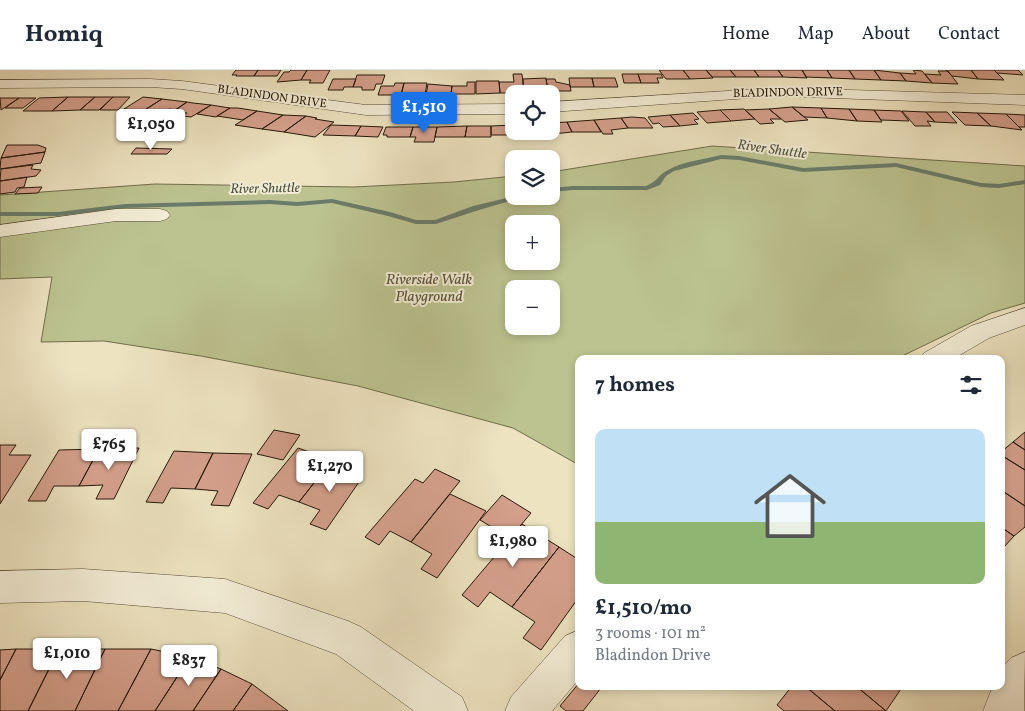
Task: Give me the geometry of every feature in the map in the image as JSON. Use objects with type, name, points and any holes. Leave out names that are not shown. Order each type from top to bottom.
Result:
[{"type":"street","points":[[150,83],[163,70]]},
{"type":"street","points":[[176,85],[190,70]]},
{"type":"street","name":"BLADINDON DRIVE","points":[[0,84],[150,83],[366,110],[505,109]]},
{"type":"street","name":"BLADINDON DRIVE","points":[[560,106],[689,96],[778,92],[1025,100]]},
{"type":"street","points":[[0,231],[116,215],[160,216]]},
{"type":"street","points":[[940,355],[980,332],[1025,316]]},
{"type":"street","points":[[0,587],[83,585],[225,596],[348,640],[448,711]]},
{"type":"street","points":[[525,711],[575,654]]},
{"type":"street","points":[[1003,711],[1018,680],[1025,672]]},
{"type":"green space","name":"Riverside Walk Playground","points":[[712,146],[1025,166],[1025,303],[991,313],[904,355],[575,355],[575,463],[513,428],[358,386],[201,356],[104,341],[41,342],[52,277],[0,279],[0,195],[155,184],[354,187],[454,182],[505,177],[505,205],[560,205],[560,171]]},
{"type":"building","points":[[236,70],[258,70],[254,76],[232,75]]},
{"type":"building","points":[[258,70],[281,70],[277,76],[254,76]]},
{"type":"building","points":[[307,70],[301,80],[277,82],[284,72]]},
{"type":"building","points":[[307,70],[330,70],[323,83],[309,83],[311,80],[301,80]]},
{"type":"building","points":[[659,70],[683,70],[690,79],[666,79]]},
{"type":"building","points":[[683,70],[706,70],[713,78],[690,79]]},
{"type":"building","points":[[706,70],[730,70],[736,77],[712,77]]},
{"type":"building","points":[[730,70],[754,70],[759,77],[736,77]]},
{"type":"building","points":[[754,70],[778,70],[783,77],[759,77]]},
{"type":"building","points":[[778,70],[802,70],[807,78],[783,77]]},
{"type":"building","points":[[802,70],[827,70],[832,78],[806,77]]},
{"type":"building","points":[[827,70],[849,70],[855,79],[832,78]]},
{"type":"building","points":[[849,70],[874,70],[881,80],[855,79]]},
{"type":"building","points":[[874,70],[900,73],[906,81],[881,80]]},
{"type":"building","points":[[913,70],[922,71],[932,83],[906,81],[900,73],[916,74]]},
{"type":"building","points":[[946,70],[971,70],[978,79],[952,76]]},
{"type":"building","points":[[971,70],[994,70],[1004,80],[978,79]]},
{"type":"building","points":[[994,70],[1018,70],[1023,75],[997,73]]},
{"type":"building","points":[[938,71],[948,71],[958,84],[932,83],[925,74],[941,75]]},
{"type":"building","points":[[513,74],[522,74],[523,85],[505,85],[505,93],[500,93],[499,82],[514,82]]},
{"type":"building","points":[[622,74],[638,74],[641,83],[624,83]]},
{"type":"building","points":[[638,74],[661,74],[663,78],[657,78],[659,83],[641,83]]},
{"type":"building","points":[[357,75],[385,75],[382,84],[376,84],[374,90],[362,90],[362,87],[353,87]]},
{"type":"building","points":[[546,78],[547,85],[524,85],[523,79]]},
{"type":"building","points":[[569,78],[592,78],[594,87],[570,87]]},
{"type":"building","points":[[592,78],[615,78],[618,87],[594,87]]},
{"type":"building","points":[[333,79],[356,79],[353,87],[344,87],[343,90],[328,90]]},
{"type":"building","points":[[546,79],[555,79],[556,82],[570,85],[571,91],[560,91],[560,85],[547,85]]},
{"type":"building","points":[[476,81],[499,81],[500,93],[476,94]]},
{"type":"building","points":[[467,82],[475,82],[475,94],[451,94],[452,86],[467,86]]},
{"type":"building","points":[[395,83],[404,83],[401,95],[378,95],[381,86],[394,86]]},
{"type":"building","points":[[404,83],[427,83],[425,95],[401,95]]},
{"type":"building","points":[[428,84],[452,86],[451,94],[426,95]]},
{"type":"building","points":[[68,97],[95,97],[80,110],[52,111]]},
{"type":"building","points":[[68,97],[52,111],[23,111],[39,98]]},
{"type":"building","points":[[95,97],[113,97],[99,110],[80,110]]},
{"type":"building","points":[[113,97],[130,97],[118,110],[100,110]]},
{"type":"building","points":[[143,97],[162,99],[143,111],[124,109]]},
{"type":"building","points":[[0,98],[19,98],[1,110]]},
{"type":"building","points":[[19,98],[36,98],[23,108],[5,108]]},
{"type":"building","points":[[162,99],[187,102],[175,110],[169,109],[163,113],[143,111]]},
{"type":"building","points":[[187,102],[211,105],[191,117],[182,116],[187,113],[174,111]]},
{"type":"building","points":[[211,105],[230,108],[216,117],[197,114]]},
{"type":"building","points":[[792,107],[808,120],[785,122],[769,109]]},
{"type":"building","points":[[792,107],[821,108],[827,118],[804,117]]},
{"type":"building","points":[[230,108],[257,111],[243,120],[217,116]]},
{"type":"building","points":[[821,108],[849,109],[857,121],[827,118]]},
{"type":"building","points":[[744,109],[755,119],[731,121],[720,110]]},
{"type":"building","points":[[769,109],[781,119],[770,119],[774,123],[760,124],[745,110]]},
{"type":"building","points":[[849,109],[874,110],[882,122],[857,121]]},
{"type":"building","points":[[720,110],[731,121],[707,123],[697,112]]},
{"type":"building","points":[[874,110],[901,111],[909,121],[881,120]]},
{"type":"building","points":[[257,111],[283,115],[262,129],[235,125]]},
{"type":"building","points":[[902,111],[926,112],[935,122],[927,121],[931,126],[915,126]]},
{"type":"building","points":[[926,112],[947,112],[957,123],[935,122]]},
{"type":"building","points":[[952,112],[977,113],[991,126],[965,125]]},
{"type":"building","points":[[693,113],[699,119],[694,120],[698,124],[680,126],[670,115]]},
{"type":"building","points":[[977,113],[1006,114],[1022,130],[991,126]]},
{"type":"building","points":[[1006,114],[1025,115],[1025,127],[1019,127]]},
{"type":"building","points":[[283,115],[306,116],[284,132],[262,129]]},
{"type":"building","points":[[670,115],[680,126],[663,127],[659,123],[653,124],[648,117]]},
{"type":"building","points":[[306,116],[334,122],[315,137],[284,132]]},
{"type":"building","points":[[621,118],[645,118],[653,128],[628,128]]},
{"type":"building","points":[[621,118],[628,128],[611,130],[613,134],[603,134],[594,120]]},
{"type":"building","points":[[594,120],[601,132],[572,132],[567,122]]},
{"type":"building","points":[[560,122],[567,122],[572,132],[560,133]]},
{"type":"building","points":[[331,125],[361,126],[355,136],[323,135]]},
{"type":"building","points":[[505,125],[505,135],[491,135],[491,126]]},
{"type":"building","points":[[361,126],[383,127],[378,137],[355,136]]},
{"type":"building","points":[[467,126],[465,137],[435,137],[437,127]]},
{"type":"building","points":[[467,126],[491,126],[491,137],[465,137]]},
{"type":"building","points":[[386,127],[413,127],[410,137],[387,137],[387,135],[383,135]]},
{"type":"building","points":[[413,127],[437,127],[434,142],[414,142],[416,137],[410,137]]},
{"type":"building","points":[[7,145],[38,145],[46,148],[45,152],[1,158]]},
{"type":"building","points":[[136,148],[172,149],[167,154],[131,154]]},
{"type":"building","points":[[45,152],[41,163],[0,169],[1,158]]},
{"type":"building","points":[[33,165],[31,169],[41,170],[36,176],[0,181],[1,169]]},
{"type":"building","points":[[27,177],[24,187],[17,188],[15,192],[0,194],[0,181]]},
{"type":"building","points":[[42,187],[38,193],[15,194],[20,188]]},
{"type":"building","points":[[274,430],[300,435],[283,460],[257,454]]},
{"type":"building","points":[[1025,432],[1025,450],[1013,442]]},
{"type":"building","points":[[1013,442],[1025,450],[1025,470],[1005,458],[1005,449]]},
{"type":"building","points":[[0,445],[16,445],[9,455],[31,455],[0,504]]},
{"type":"building","points":[[139,448],[114,499],[96,499],[103,485],[79,486],[99,449]]},
{"type":"building","points":[[298,448],[332,460],[299,502],[279,495],[268,509],[253,503]]},
{"type":"building","points":[[99,449],[79,486],[54,486],[46,501],[28,501],[59,450]]},
{"type":"building","points":[[174,451],[213,453],[195,489],[171,488],[163,503],[146,502]]},
{"type":"building","points":[[213,453],[252,454],[229,506],[211,505],[218,491],[195,489]]},
{"type":"building","points":[[1005,458],[1025,470],[1025,506],[1005,493]]},
{"type":"building","points":[[332,460],[349,465],[343,473],[361,479],[326,530],[310,524],[320,510],[299,502]]},
{"type":"building","points":[[435,469],[460,481],[411,542],[390,531],[379,545],[365,537],[415,479],[423,483]]},
{"type":"building","points":[[1005,493],[1025,506],[1025,527],[1014,536],[1005,530]]},
{"type":"building","points":[[450,494],[486,511],[437,578],[421,569],[432,554],[411,542]]},
{"type":"building","points":[[502,495],[531,513],[510,538],[480,520]]},
{"type":"building","points":[[522,524],[559,547],[512,607],[490,592],[478,607],[462,595]]},
{"type":"building","points":[[1005,530],[1014,536],[1005,546]]},
{"type":"building","points":[[559,547],[575,557],[575,603],[541,650],[523,638],[535,622],[512,607]]},
{"type":"building","points":[[16,649],[0,680],[0,650]]},
{"type":"building","points":[[16,649],[59,649],[28,711],[0,711],[0,680]]},
{"type":"building","points":[[59,649],[105,649],[75,711],[28,711]]},
{"type":"building","points":[[105,649],[151,649],[118,711],[75,711]]},
{"type":"building","points":[[151,649],[190,657],[155,711],[118,711]]},
{"type":"building","points":[[190,657],[221,669],[193,711],[155,711]]},
{"type":"building","points":[[221,669],[252,684],[233,711],[193,711]]},
{"type":"building","points":[[252,684],[288,711],[233,711]]},
{"type":"building","points":[[575,688],[575,690],[599,690],[583,711],[566,711],[560,706]]},
{"type":"building","points":[[789,690],[810,690],[835,711],[784,711],[777,705]]},
{"type":"building","points":[[810,690],[861,690],[886,711],[835,711]]},
{"type":"building","points":[[861,690],[900,690],[886,711]]},
{"type":"waterway","name":"River Shuttle","points":[[560,189],[647,188],[658,184],[664,175],[672,170],[721,157],[739,158],[803,170],[896,165],[981,185],[999,186],[1025,182]]},
{"type":"waterway","name":"River Shuttle","points":[[0,214],[58,214],[125,206],[270,202],[297,204],[332,201],[416,222],[436,222],[476,208],[505,201]]}]
